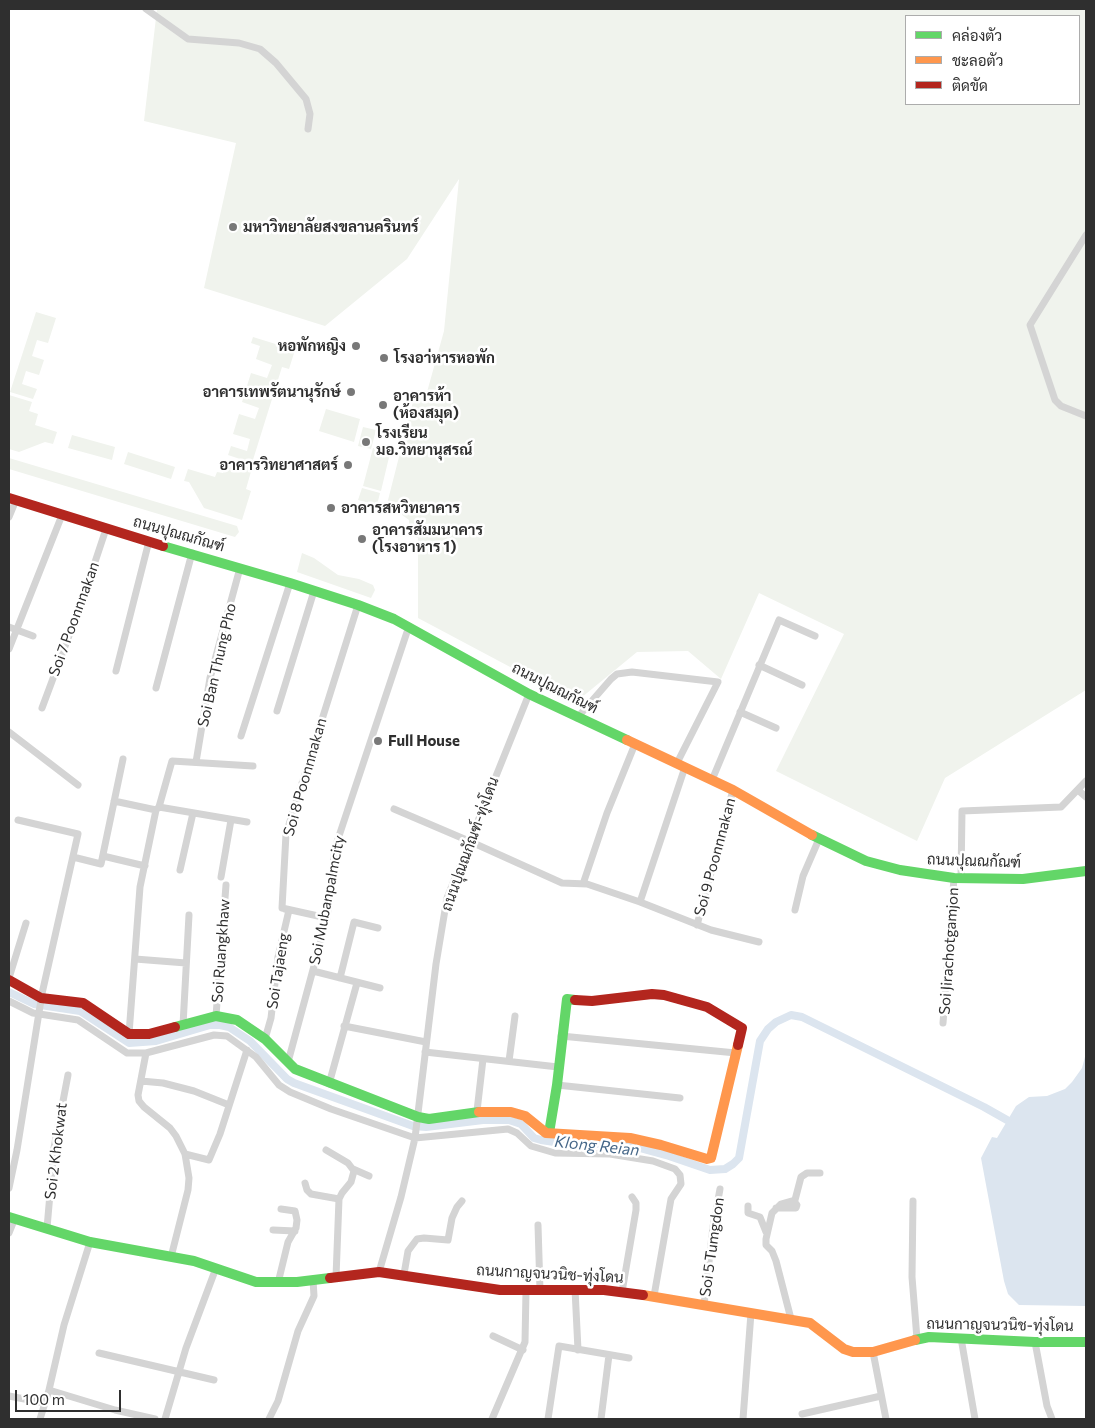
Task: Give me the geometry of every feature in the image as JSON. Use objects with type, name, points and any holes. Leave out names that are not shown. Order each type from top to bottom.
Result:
[{"type":"street","points":[[146,9],[188,39],[240,42],[260,49],[276,63],[306,99],[310,114],[308,129]]},
{"type":"street","points":[[1086,235],[1030,325],[1055,400],[1061,406],[1086,416]]},
{"type":"street","points":[[9,516],[12,499]]},
{"type":"street","name":"ถนนปุณณกัณฑ์","points":[[12,499],[106,529],[290,583],[358,605],[409,626],[528,694],[733,790],[818,839],[850,855],[881,866],[918,874],[958,878],[1036,878],[1086,871]]},
{"type":"street","points":[[9,649],[62,515]]},
{"type":"street","name":"Soi 7 Poonnnakan","points":[[42,708],[83,598],[106,529]]},
{"type":"street","points":[[116,671],[149,541]]},
{"type":"street","points":[[156,688],[192,553]]},
{"type":"street","name":"Soi Ban Thung Pho","points":[[196,762],[210,678],[240,568]]},
{"type":"street","points":[[241,736],[290,583]]},
{"type":"street","points":[[277,711],[314,591]]},
{"type":"street","name":"Soi 8 Poonnnakan","points":[[285,909],[286,834],[358,605]]},
{"type":"street","points":[[712,780],[779,620],[815,636]]},
{"type":"street","name":"Soi Mubanpalmcity","points":[[288,1062],[327,918],[335,848],[409,626]]},
{"type":"street","points":[[9,627],[33,636]]},
{"type":"street","points":[[759,665],[802,685]]},
{"type":"street","points":[[577,718],[617,674],[632,672],[718,682],[681,765],[640,902]]},
{"type":"street","name":"ถนนปุณณกัณฑ์-ทุ่งโดน","points":[[379,1272],[401,1197],[416,1136],[436,964],[447,898],[528,694]]},
{"type":"street","points":[[740,712],[776,728]]},
{"type":"street","points":[[9,732],[78,785]]},
{"type":"street","points":[[584,884],[607,813],[635,744]]},
{"type":"street","points":[[73,857],[101,864],[123,759]]},
{"type":"street","points":[[129,1034],[140,887],[157,809],[172,761],[253,766]]},
{"type":"street","points":[[1086,781],[1078,790],[1086,797]]},
{"type":"street","name":"Soi 9 Poonnnakan","points":[[697,925],[733,790]]},
{"type":"street","name":"Soi Jirachotgamjon","points":[[943,1023],[958,878],[962,811],[1060,807],[1078,790]]},
{"type":"street","points":[[114,801],[247,822]]},
{"type":"street","points":[[394,809],[562,883],[584,884],[640,902],[711,930],[759,942]]},
{"type":"street","points":[[180,870],[193,813]]},
{"type":"street","points":[[9,1188],[17,1150],[38,1013],[78,834],[18,820]]},
{"type":"street","name":"Soi Ruangkhaw","points":[[221,877],[231,820]]},
{"type":"street","points":[[795,910],[805,869],[818,839]]},
{"type":"street","points":[[103,856],[145,866]]},
{"type":"street","name":"Soi Ruangkhaw","points":[[216,1016],[226,885]]},
{"type":"street","points":[[285,909],[327,918]]},
{"type":"street","name":"Soi Tajaeng","points":[[265,1039],[271,1018],[285,909]]},
{"type":"street","points":[[183,1025],[190,915]]},
{"type":"street","points":[[340,978],[354,922],[378,928]]},
{"type":"street","points":[[26,923],[9,979],[41,999],[83,1003],[129,1034],[140,1035],[216,1016],[237,1020],[265,1039],[295,1069],[418,1118],[429,1119],[477,1111],[505,1111],[520,1114],[529,1119],[540,1130],[549,1134],[598,1134],[630,1138],[651,1142],[709,1159],[711,1158],[742,1028],[699,1004],[652,994],[592,1001],[567,999],[549,1134]]},
{"type":"street","points":[[135,960],[186,963]]},
{"type":"street","points":[[312,971],[380,988]]},
{"type":"street","points":[[329,1084],[357,983]]},
{"type":"street","points":[[9,1001],[28,1011],[78,1020],[127,1053],[146,1053],[219,1035],[230,1037],[260,1061],[279,1085],[290,1092],[331,1109],[416,1136],[508,1129],[517,1133],[530,1146],[555,1153],[610,1154],[653,1161],[675,1169],[680,1177],[681,1184],[671,1199],[654,1296]]},
{"type":"street","points":[[509,1061],[515,1016]]},
{"type":"street","points":[[344,1026],[426,1042]]},
{"type":"street","points":[[562,1036],[736,1054]]},
{"type":"street","points":[[185,1154],[209,1160],[220,1134],[247,1050]]},
{"type":"street","points":[[425,1052],[558,1067]]},
{"type":"street","points":[[146,1053],[138,1095],[141,1104],[172,1130],[185,1154],[189,1181],[171,1256]]},
{"type":"street","points":[[477,1111],[483,1059]]},
{"type":"street","name":"Soi 2 Khokwat","points":[[47,1228],[54,1148],[68,1075]]},
{"type":"street","points":[[141,1081],[163,1083],[194,1091],[229,1105]]},
{"type":"street","points":[[557,1085],[680,1098]]},
{"type":"street","points":[[326,1150],[348,1163],[353,1169],[369,1176]]},
{"type":"street","points":[[336,1277],[339,1199],[352,1180],[353,1169]]},
{"type":"street","points":[[791,1319],[774,1255],[765,1242],[771,1216],[776,1208],[781,1204],[794,1201],[803,1175],[807,1173],[820,1173]]},
{"type":"street","points":[[305,1183],[308,1191],[313,1195],[339,1199]]},
{"type":"street","name":"Soi 5 Tumgdon","points":[[704,1305],[713,1227],[720,1189]]},
{"type":"street","points":[[622,1292],[636,1210],[636,1203],[632,1197]]},
{"type":"street","points":[[404,1274],[408,1251],[417,1239],[448,1240],[452,1218],[462,1201]]},
{"type":"street","points":[[913,1201],[912,1277],[917,1339]]},
{"type":"street","points":[[748,1206],[748,1213],[762,1219],[767,1235]]},
{"type":"street","points":[[278,1283],[288,1242],[294,1232],[297,1220],[295,1211],[280,1209]]},
{"type":"street","points":[[9,1233],[12,1218]]},
{"type":"street","name":"ถนนกาญจนวนิช-ทุ่งโดน","points":[[12,1218],[90,1242],[194,1261],[249,1280],[278,1283],[379,1272],[404,1274],[491,1289],[526,1291],[575,1289],[622,1292],[814,1324],[848,1351],[873,1352],[917,1339],[939,1337],[1036,1342],[1086,1342]]},
{"type":"street","points":[[538,1225],[540,1290]]},
{"type":"street","points":[[273,1230],[294,1232]]},
{"type":"street","points":[[40,1419],[49,1390],[64,1325],[90,1242]]},
{"type":"street","points":[[165,1419],[178,1372],[216,1268]]},
{"type":"street","points":[[269,1419],[278,1401],[298,1331],[314,1296],[313,1280]]},
{"type":"street","points":[[575,1289],[578,1350]]},
{"type":"street","points":[[492,1419],[523,1350],[526,1334],[526,1291]]},
{"type":"street","points":[[743,1419],[751,1314]]},
{"type":"street","points":[[493,1336],[523,1350]]},
{"type":"street","points":[[961,1338],[975,1419]]},
{"type":"street","points":[[1036,1342],[1047,1406],[1052,1419]]},
{"type":"street","points":[[548,1419],[558,1346],[629,1358]]},
{"type":"street","points":[[873,1352],[886,1419]]},
{"type":"street","points":[[99,1353],[214,1380]]},
{"type":"street","points":[[601,1419],[609,1355]]},
{"type":"street","points":[[49,1390],[115,1410],[155,1419]]},
{"type":"street","points":[[9,1396],[45,1403]]},
{"type":"street","points":[[802,1414],[881,1396]]},
{"type":"shaded area","points":[[157,9],[1086,9],[1086,690],[945,778],[917,841],[776,771],[844,634],[759,593],[721,679],[688,651],[637,652],[576,702],[418,618],[418,538],[409,535],[409,520],[387,504],[416,390],[427,392],[444,331],[459,179],[407,259],[325,326],[204,288],[236,143],[144,121]]},
{"type":"shaded area","points":[[36,312],[56,318],[48,343],[37,340],[32,356],[44,360],[39,375],[26,371],[22,384],[37,389],[33,399],[10,392]]},
{"type":"shaded area","points":[[253,337],[295,350],[289,369],[282,367],[252,463],[228,455],[231,446],[247,451],[250,439],[233,434],[239,414],[255,419],[259,408],[242,402],[251,373],[267,378],[272,365],[256,359],[260,346],[251,343]]},
{"type":"shaded area","points":[[9,395],[32,402],[29,411],[38,414],[35,425],[57,432],[53,444],[45,442],[19,452],[9,449]]},
{"type":"shaded area","points":[[326,409],[360,419],[354,442],[319,431]]},
{"type":"shaded area","points":[[363,427],[376,430],[371,449],[358,446]]},
{"type":"shaded area","points":[[72,435],[115,447],[112,460],[68,448]]},
{"type":"shaded area","points":[[373,448],[390,453],[381,491],[363,486]]},
{"type":"shaded area","points":[[128,452],[175,467],[171,479],[124,464]]},
{"type":"shaded area","points":[[9,458],[237,526],[239,532],[235,537],[9,469]]},
{"type":"shaded area","points":[[227,461],[252,468],[246,489],[251,491],[242,520],[204,508],[189,482],[184,481],[188,469],[215,477],[217,472],[223,473]]},
{"type":"shaded area","points":[[362,488],[380,493],[377,505],[358,500]]},
{"type":"shaded area","points":[[302,553],[314,558],[338,575],[359,579],[373,585],[375,590],[371,598],[297,572]]},
{"type":"shaded area","points":[[1086,1053],[1086,1306],[1019,1305],[1008,1294],[1004,1281],[981,1158],[992,1137],[997,1138],[1016,1106],[1029,1097],[1047,1096],[1065,1089],[1082,1068]]},
{"type":"waterway","name":"Klong Reian","points":[[9,992],[34,1004],[80,1011],[129,1043],[156,1041],[210,1025],[229,1027],[250,1041],[287,1079],[294,1083],[413,1126],[426,1127],[483,1120],[509,1120],[521,1124],[534,1138],[541,1140],[561,1143],[636,1147],[710,1170],[725,1169],[739,1158],[760,1041],[768,1029],[776,1022],[791,1015],[802,1017],[1007,1120]]},
{"type":"traffic: fast","points":[[163,546],[290,583],[394,619],[529,694],[627,740]]},
{"type":"traffic: fast","points":[[812,835],[866,861],[900,870],[954,878],[1023,879],[1086,871]]},
{"type":"traffic: fast","points":[[549,1133],[557,1085],[567,999],[575,1000]]},
{"type":"traffic: fast","points":[[175,1027],[216,1016],[237,1020],[265,1039],[295,1069],[418,1117],[429,1119],[479,1112]]},
{"type":"traffic: fast","points":[[9,1217],[90,1242],[194,1261],[256,1282],[297,1282],[330,1278]]},
{"type":"traffic: fast","points":[[915,1340],[929,1337],[1035,1342],[1086,1342]]},
{"type":"traffic: slow","points":[[627,740],[733,790],[812,835]]},
{"type":"traffic: slow","points":[[479,1112],[511,1112],[525,1116],[546,1133],[630,1138],[707,1159],[711,1158],[738,1045]]},
{"type":"traffic: slow","points":[[643,1295],[810,1323],[844,1349],[853,1352],[873,1352],[915,1340]]},
{"type":"traffic: jam","points":[[9,498],[163,546]]},
{"type":"traffic: jam","points":[[9,980],[41,998],[83,1003],[129,1034],[149,1034],[175,1027]]},
{"type":"traffic: jam","points":[[575,1000],[592,1001],[652,994],[664,995],[707,1007],[742,1028],[738,1045]]},
{"type":"traffic: jam","points":[[330,1278],[379,1272],[500,1290],[604,1290],[643,1295]]},
{"type":"place","name":"มหาวิทยาลัยสงขลานครินทร์","points":[[233,227]]},
{"type":"place","name":"หอพักหญิง","points":[[356,346]]},
{"type":"place","name":"โรงอา่หารหอพัก","points":[[384,358]]},
{"type":"place","name":"อาคารเทพรัตนานุรักษ์","points":[[351,392]]},
{"type":"place","name":"อาคารห้า (ห้องสมุด)","points":[[383,405]]},
{"type":"place","name":"โรงเรียน มอ.วิทยานุสรณ์","points":[[366,442]]},
{"type":"place","name":"อาคารวิทยาศาสตร์","points":[[348,465]]},
{"type":"place","name":"อาคารสหวิทยาคาร","points":[[331,508]]},
{"type":"place","name":"อาคารสัมมนาคาร (โรงอาหาร 1)","points":[[362,539]]},
{"type":"place","name":"Full House","points":[[378,741]]}]
